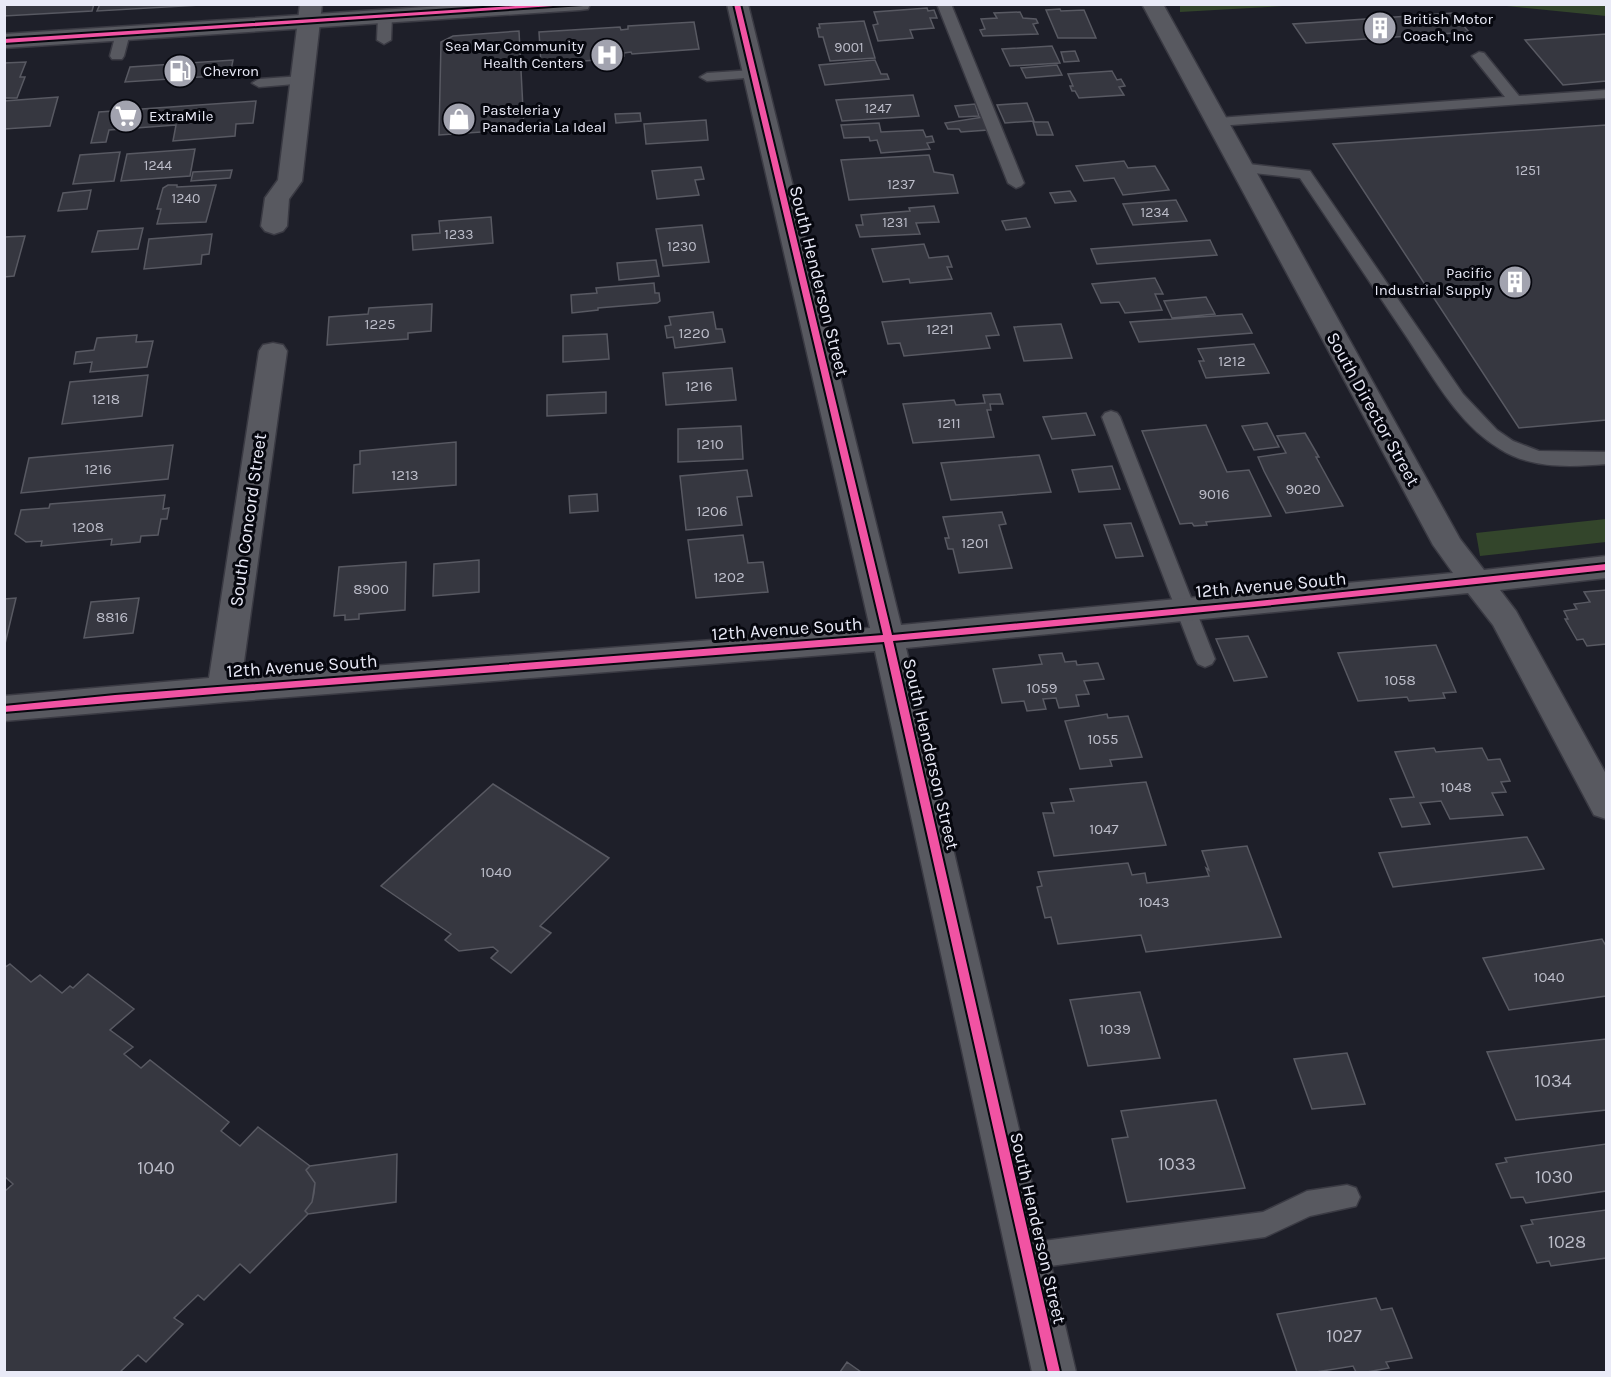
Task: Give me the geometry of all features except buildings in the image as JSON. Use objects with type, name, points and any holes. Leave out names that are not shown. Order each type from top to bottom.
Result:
[{"type":"street","points":[[4,41],[123,33],[310,13],[385,16],[580,4]]},
{"type":"street","name":"South Henderson Street","points":[[737,4],[888,638],[1054,1372]]},
{"type":"street","name":"South Director Street","points":[[1152,4],[1448,546],[1504,619],[1606,804]]},
{"type":"street","points":[[274,226],[277,198],[290,180],[310,13]]},
{"type":"street","name":"South Concord Street","points":[[224,688],[273,351]]},
{"type":"street","name":"12th Avenue South","points":[[4,708],[224,688],[888,638],[1477,582],[1606,567]]},
{"type":"lane","points":[[944,4],[1016,183]]},
{"type":"lane","points":[[384,40],[385,16]]},
{"type":"lane","points":[[117,56],[123,33]]},
{"type":"lane","points":[[1479,56],[1515,100]]},
{"type":"lane","points":[[707,77],[753,74]]},
{"type":"lane","points":[[259,83],[302,80]]},
{"type":"lane","points":[[1218,122],[1606,93]]},
{"type":"lane","points":[[1240,168],[1305,174],[1457,398],[1481,428],[1506,446],[1531,457],[1560,461],[1606,458]]},
{"type":"lane","points":[[1110,417],[1205,659]]},
{"type":"lane","points":[[1028,1256],[1265,1224],[1307,1204],[1347,1197]]},
{"type":"green space","points":[[1180,4],[1300,4],[1300,5],[1180,12]]},
{"type":"green space","points":[[1497,5],[1606,5],[1606,16]]},
{"type":"green space","points":[[1606,519],[1606,542],[1480,556],[1476,533]]},
{"type":"cycle path","points":[[4,41],[580,4]]},
{"type":"cycle path","points":[[737,4],[888,638],[1054,1372]]},
{"type":"cycle path","points":[[4,709],[226,689],[891,638],[1248,605],[1606,567]]},
{"type":"place","name":"British Motor Coach, Inc","points":[[1380,28]]},
{"type":"place","name":"Sea Mar Community Health Centers","points":[[607,55]]},
{"type":"place","name":"Chevron","points":[[180,71]]},
{"type":"place","name":"ExtraMile","points":[[126,116]]},
{"type":"place","name":"Pasteleria y Panaderia La Ideal","points":[[459,119]]},
{"type":"place","name":"Pacific Industrial Supply","points":[[1515,282]]}]
